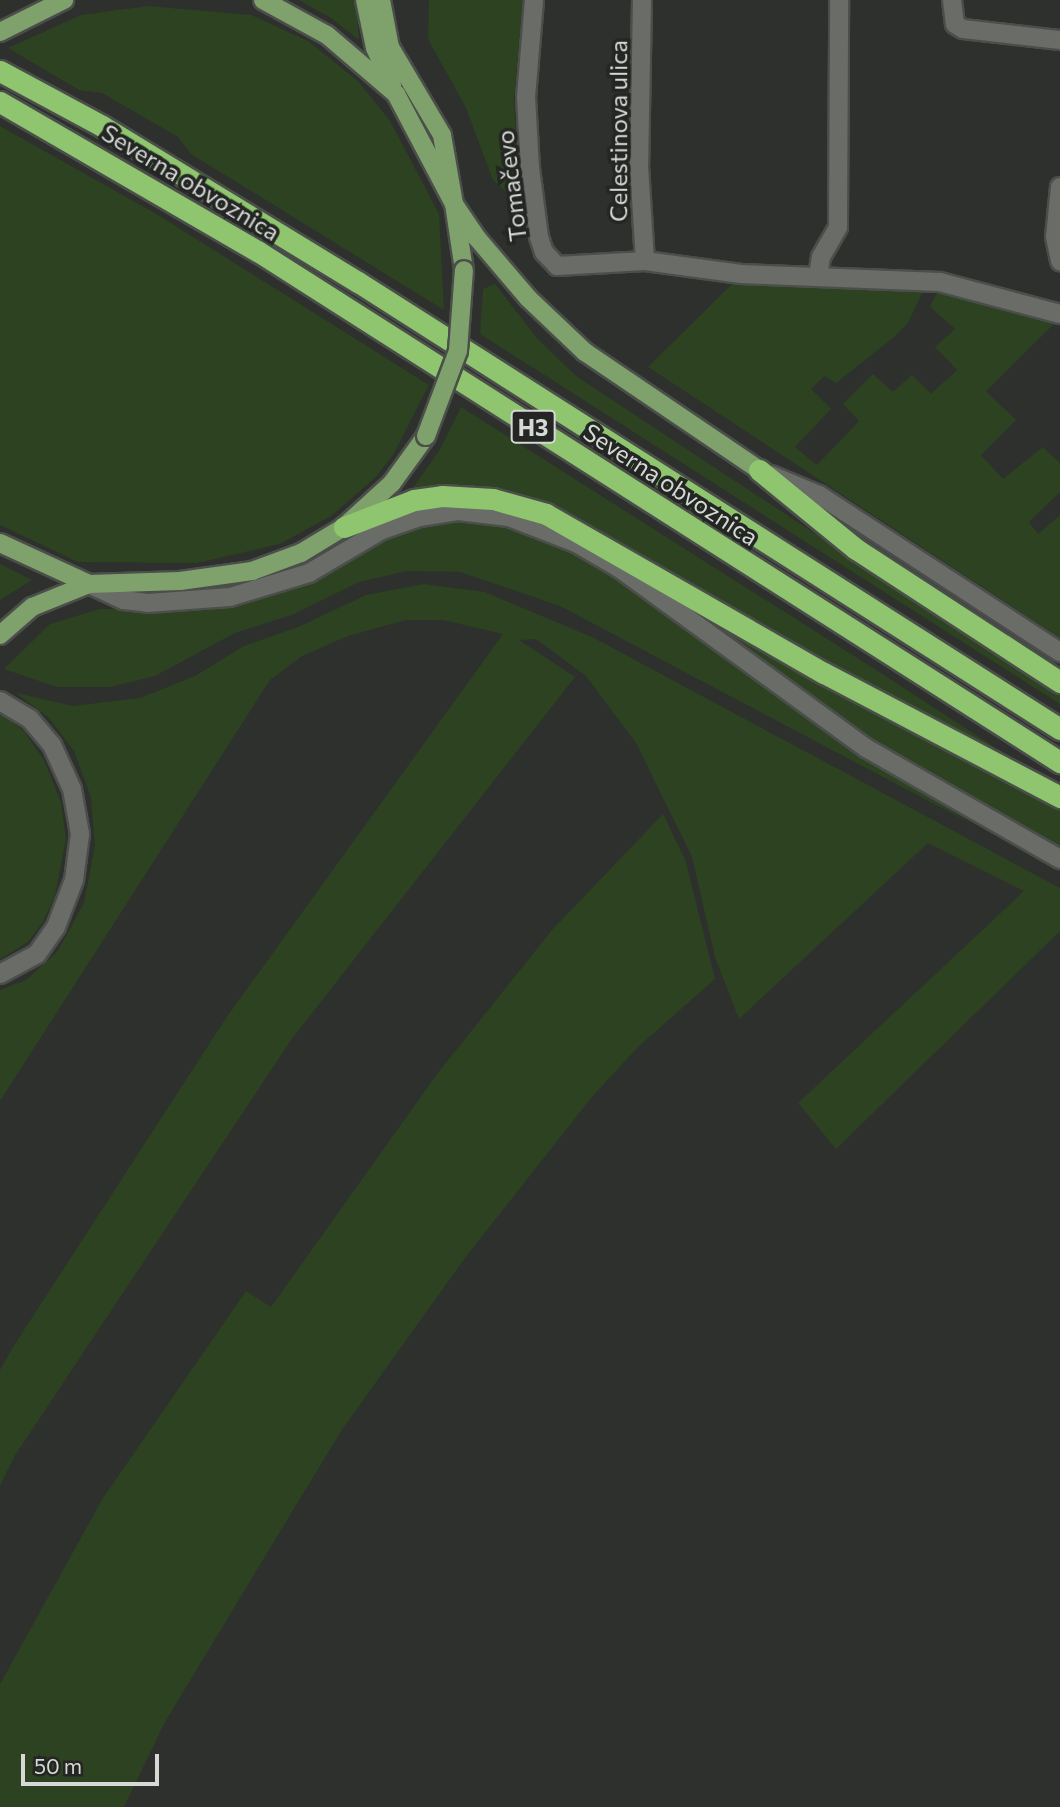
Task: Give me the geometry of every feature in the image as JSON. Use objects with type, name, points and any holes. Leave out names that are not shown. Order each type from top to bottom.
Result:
[{"type":"highway","name":"Severna obvoznica","points":[[0,71],[114,133],[358,282],[1060,729]]},
{"type":"highway","name":"Severna obvoznica","points":[[0,102],[259,252],[1060,762]]},
{"type":"highway","points":[[759,470],[856,549],[1060,682]]},
{"type":"highway","points":[[344,527],[414,500],[442,496],[493,499],[546,514],[824,673],[1060,797]]},
{"type":"main road","points":[[0,32],[64,0]]},
{"type":"main road","points":[[263,0],[327,35],[396,94]]},
{"type":"main road","points":[[365,0],[374,48],[396,94],[454,204],[498,263],[565,334],[628,385],[759,470]]},
{"type":"main road","points":[[0,635],[32,607],[89,584],[180,581],[236,574],[302,553],[344,527],[392,483],[426,436],[458,351],[464,270],[442,135],[390,47],[381,0]]},
{"type":"main road","points":[[0,543],[89,584]]},
{"type":"street","name":"Tomačevo","points":[[534,0],[526,97],[535,215],[544,252],[563,267],[645,261],[741,274],[940,282],[1060,314]]},
{"type":"street","name":"Celestinova ulica","points":[[642,0],[639,166],[645,261]]},
{"type":"street","points":[[818,276],[821,257],[838,227],[839,0]]},
{"type":"street","points":[[952,0],[956,24],[963,29],[1060,40]]},
{"type":"street","points":[[1060,187],[1055,237],[1060,261]]},
{"type":"street","points":[[759,470],[820,495],[1060,652]]},
{"type":"street","points":[[89,584],[124,600],[148,603],[230,597],[309,573],[382,530],[420,517],[480,512],[522,521],[576,543],[619,568],[866,748],[1060,859]]},
{"type":"street","points":[[0,701],[30,719],[52,745],[72,789],[80,834],[74,880],[56,927],[37,954],[0,974]]},
{"type":"green space","points":[[299,0],[356,0],[359,40],[331,18]]},
{"type":"green space","points":[[429,0],[523,0],[514,99],[520,205],[493,180],[466,108],[428,39]]},
{"type":"green space","points":[[148,6],[251,15],[308,41],[358,81],[390,121],[439,214],[444,310],[191,154],[178,137],[102,93],[79,90],[8,48],[81,15]]},
{"type":"green space","points":[[0,126],[158,215],[429,385],[393,455],[376,477],[331,516],[280,544],[197,563],[78,562],[0,525]]},
{"type":"green space","points":[[733,283],[925,287],[908,323],[893,338],[836,383],[824,376],[811,389],[831,409],[795,447],[817,465],[859,421],[843,404],[873,374],[893,392],[912,375],[931,394],[957,370],[935,347],[955,329],[930,307],[937,293],[1057,321],[986,391],[1016,420],[981,455],[1003,479],[1043,447],[1060,463],[1060,492],[1029,522],[1038,534],[1060,515],[1060,638],[648,367]]},
{"type":"green space","points":[[495,284],[537,338],[576,376],[1060,695],[1060,704],[480,334],[483,289]]},
{"type":"green space","points":[[461,407],[1019,763],[819,660],[582,524],[410,492],[439,451]]},
{"type":"green space","points":[[472,520],[520,529],[571,546],[812,722],[972,824],[560,606],[460,572],[407,571],[359,582],[294,614],[235,633],[155,676],[110,687],[57,687],[4,669],[50,624],[100,609],[187,608],[427,522]]},
{"type":"green space","points":[[0,564],[32,580],[0,600]]},
{"type":"green space","points":[[424,584],[485,592],[594,638],[1060,888],[1060,931],[836,1149],[798,1103],[1024,891],[928,843],[739,1019],[715,957],[692,857],[636,743],[586,676],[536,639],[519,640],[575,677],[291,1040],[14,1457],[0,1486],[0,1370],[13,1347],[226,1018],[503,634],[443,620],[406,620],[348,636],[302,656],[270,680],[0,1101],[0,990],[26,980],[57,952],[84,903],[95,846],[91,798],[74,751],[49,718],[16,693],[73,706],[140,698],[195,676],[244,646],[298,627],[366,595]]},
{"type":"green space","points":[[721,626],[1060,809],[1060,849],[886,749],[719,632]]},
{"type":"green space","points":[[0,712],[24,731],[44,760],[61,802],[66,839],[55,896],[43,922],[28,942],[0,959]]},
{"type":"green space","points":[[663,814],[685,859],[715,979],[638,1047],[591,1098],[465,1258],[341,1431],[165,1722],[124,1807],[0,1807],[0,1684],[103,1498],[246,1291],[271,1307],[437,1074],[552,930]]}]
